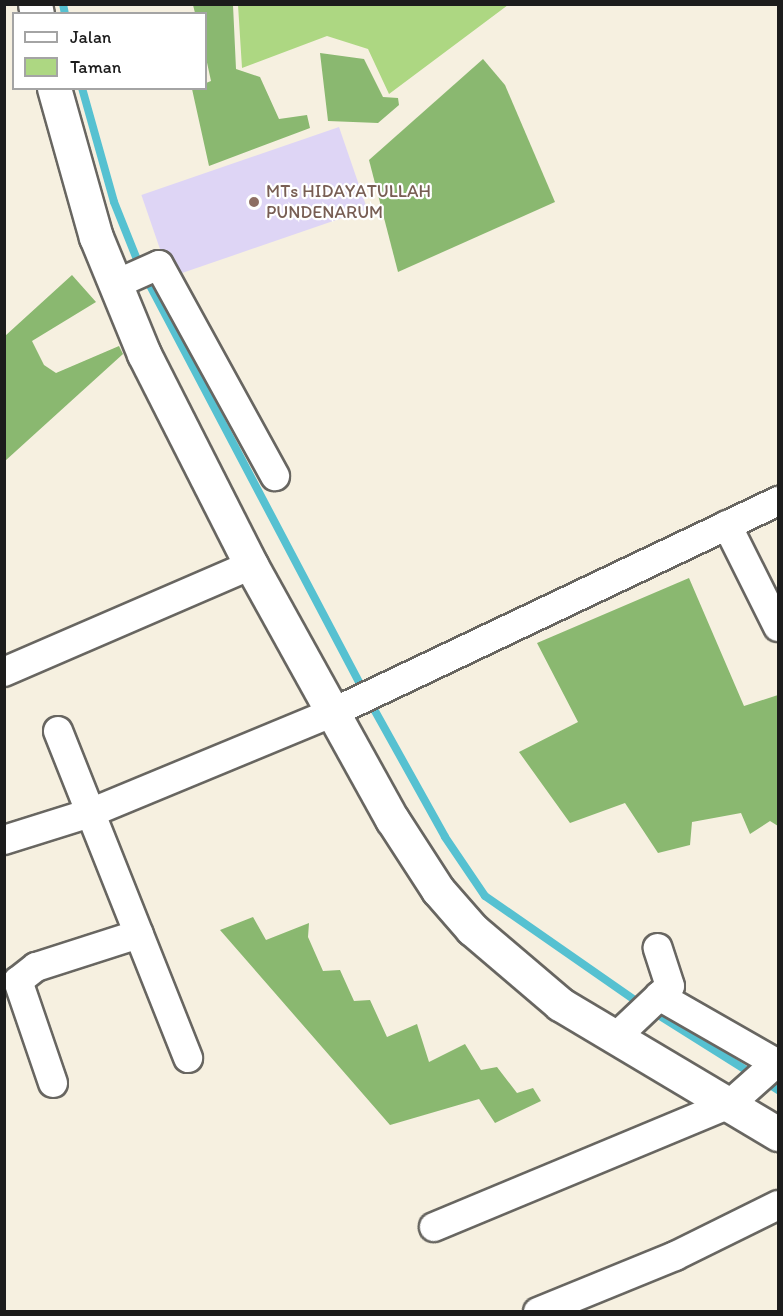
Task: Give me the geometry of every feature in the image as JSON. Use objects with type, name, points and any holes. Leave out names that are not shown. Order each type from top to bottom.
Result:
[{"type":"main road","points":[[55,90],[86,204],[132,277],[144,354],[251,565],[340,709],[392,819],[438,890],[472,929],[560,1004],[642,1012],[750,1087],[778,1134]]},
{"type":"street","points":[[132,277],[159,265],[275,476]]},
{"type":"street","points":[[4,840],[90,813],[404,681],[778,501]]},
{"type":"street","points":[[727,525],[778,627]]},
{"type":"street","points":[[4,672],[251,565]]},
{"type":"street","points":[[58,730],[188,1058]]},
{"type":"street","points":[[53,1083],[18,981],[36,967],[139,934]]},
{"type":"street","points":[[434,1227],[750,1087],[776,1063],[642,1012],[670,986],[658,948]]},
{"type":"street","points":[[538,1311],[675,1256],[778,1205]]},
{"type":"shaded area","name":"MTs HIDAYATULLAH PUNDENARUM","points":[[339,127],[367,209],[170,277],[141,195]]},
{"type":"green space","points":[[193,5],[233,5],[236,69],[260,77],[279,119],[307,115],[310,128],[209,166],[192,90],[207,90],[207,83],[211,81],[207,63],[207,12],[195,12]]},
{"type":"green space","points":[[238,5],[508,5],[389,94],[368,49],[327,36],[242,68]]},
{"type":"green space","points":[[320,53],[364,59],[383,97],[398,98],[399,105],[378,123],[328,121]]},
{"type":"green space","points":[[483,59],[505,85],[555,202],[398,272],[369,160]]},
{"type":"green space","points":[[72,275],[96,302],[32,341],[44,365],[56,373],[119,346],[123,354],[5,461],[5,336]]},
{"type":"green space","points":[[689,578],[744,706],[778,695],[778,826],[770,821],[750,834],[741,813],[692,822],[690,845],[658,853],[625,803],[570,823],[519,752],[578,722],[537,643]]},
{"type":"green space","points":[[253,917],[266,940],[309,923],[308,937],[323,971],[340,970],[354,1001],[370,1000],[387,1037],[417,1024],[429,1062],[465,1044],[481,1070],[497,1067],[517,1093],[533,1088],[541,1101],[495,1123],[479,1099],[390,1125],[220,930]]},
{"type":"waterway","points":[[63,4],[65,12]]},
{"type":"waterway","points":[[83,90],[114,202],[140,267]]},
{"type":"waterway","points":[[146,278],[364,691]]},
{"type":"waterway","points":[[370,702],[445,837],[485,896],[642,1005]]},
{"type":"waterway","points":[[652,1011],[754,1075]]},
{"type":"waterway","points":[[764,1081],[778,1090]]},
{"type":"place","name":"MTs HIDAYATULLAH PUNDENARUM","points":[[254,202]]}]
